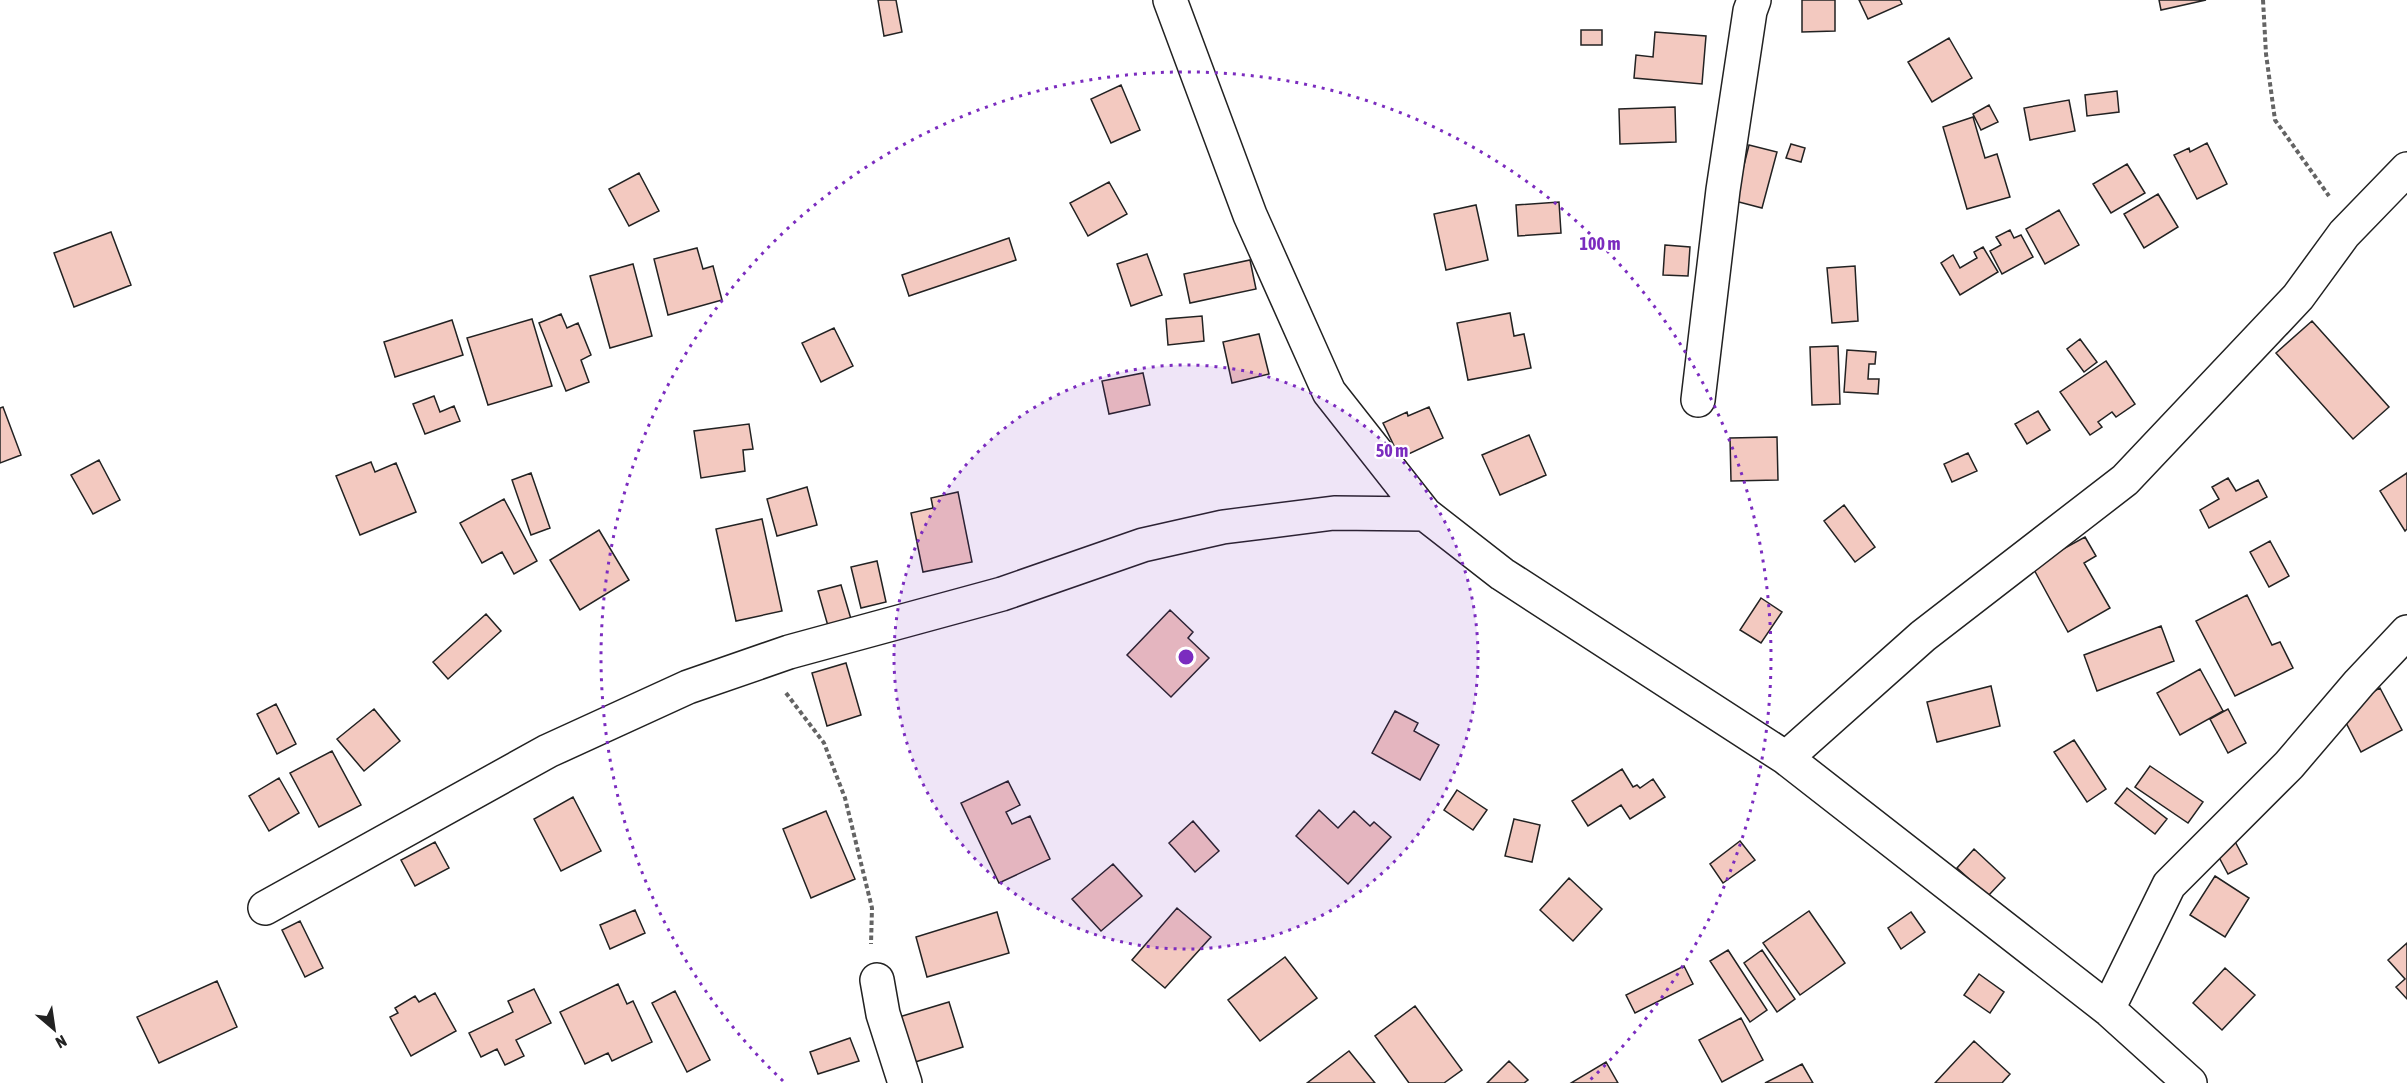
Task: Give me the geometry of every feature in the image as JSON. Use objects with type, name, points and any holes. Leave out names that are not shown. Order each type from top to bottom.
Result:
[{"type":"street","points":[[1170,0],[1250,215],[1329,392],[1425,514],[1502,574],[1786,758],[2108,1009],[2190,1083]]},
{"type":"street","points":[[1698,400],[1723,190],[1750,11],[1754,0]]},
{"type":"street","points":[[1786,758],[1923,636],[2125,480],[2298,297],[2344,234],[2407,169]]},
{"type":"street","points":[[265,908],[548,751],[688,687],[789,652],[1002,594],[1143,545],[1223,527],[1334,513],[1425,514]]},
{"type":"street","points":[[2108,1009],[2169,885],[2289,765],[2359,683],[2407,632]]},
{"type":"street","points":[[877,980],[882,1014],[905,1083]]},
{"type":"path","points":[[2263,0],[2266,54],[2276,120],[2343,214],[2344,234]]},
{"type":"path","points":[[789,652],[781,685],[824,743],[845,798],[873,908],[871,947],[877,980]]},
{"type":"building","points":[[878,0],[896,0],[902,32],[884,36]]},
{"type":"building","points":[[1802,0],[1835,0],[1835,31],[1802,32]]},
{"type":"building","points":[[1859,0],[1900,0],[1902,4],[1868,19]]},
{"type":"building","points":[[2159,0],[2206,0],[2161,10]]},
{"type":"building","points":[[1581,30],[1602,30],[1602,45],[1581,45]]},
{"type":"building","points":[[1655,32],[1706,36],[1702,84],[1634,78],[1636,55],[1653,57]]},
{"type":"building","points":[[1949,38],[1972,78],[1932,102],[1908,62]]},
{"type":"building","points":[[1121,85],[1140,130],[1111,143],[1091,99]]},
{"type":"building","points":[[2117,91],[2119,112],[2087,116],[2085,95]]},
{"type":"building","points":[[2069,100],[2075,131],[2030,140],[2024,108]]},
{"type":"building","points":[[1989,105],[1998,122],[1981,130],[1973,114]]},
{"type":"building","points":[[1675,107],[1676,142],[1620,144],[1619,109]]},
{"type":"building","points":[[1973,117],[1985,158],[1997,154],[2010,197],[1967,209],[1943,127]]},
{"type":"building","points":[[2207,143],[2227,184],[2197,199],[2174,155],[2189,148],[2190,152]]},
{"type":"building","points":[[1791,144],[1805,148],[1801,162],[1786,158]]},
{"type":"building","points":[[1749,145],[1777,152],[1762,208],[1735,201]]},
{"type":"building","points":[[2127,164],[2145,193],[2111,213],[2093,184]]},
{"type":"building","points":[[639,173],[659,211],[629,226],[609,189]]},
{"type":"building","points":[[1109,182],[1127,214],[1088,236],[1070,203]]},
{"type":"building","points":[[2158,194],[2178,227],[2144,248],[2124,214]]},
{"type":"building","points":[[1559,202],[1561,233],[1518,236],[1516,205]]},
{"type":"building","points":[[1476,205],[1488,260],[1446,270],[1434,214]]},
{"type":"building","points":[[2059,210],[2079,245],[2045,264],[2026,229]]},
{"type":"building","points":[[2010,230],[2014,238],[2021,235],[2033,257],[2002,274],[1990,251],[2001,245],[1996,237]]},
{"type":"building","points":[[111,232],[131,285],[74,307],[54,253]]},
{"type":"building","points":[[1009,238],[1016,260],[909,296],[902,275]]},
{"type":"building","points":[[1665,245],[1690,247],[1688,276],[1663,275]]},
{"type":"building","points":[[1983,247],[1998,272],[1960,295],[1941,263],[1953,255],[1960,268],[1977,258],[1974,252]]},
{"type":"building","points":[[697,248],[703,269],[713,266],[722,300],[668,315],[654,259]]},
{"type":"building","points":[[1147,254],[1162,295],[1131,306],[1117,264]]},
{"type":"building","points":[[1250,260],[1256,289],[1190,303],[1184,274]]},
{"type":"building","points":[[633,264],[652,336],[610,348],[590,276]]},
{"type":"building","points":[[1855,266],[1858,321],[1832,323],[1827,268]]},
{"type":"building","points":[[1510,313],[1514,336],[1524,334],[1531,368],[1468,380],[1457,323]]},
{"type":"building","points":[[561,314],[567,328],[578,323],[591,355],[581,360],[589,382],[566,391],[539,323]]},
{"type":"building","points":[[1202,316],[1204,341],[1168,345],[1166,319]]},
{"type":"building","points":[[532,319],[552,386],[488,405],[467,338]]},
{"type":"building","points":[[452,320],[463,355],[395,377],[384,342]]},
{"type":"building","points":[[2312,321],[2389,407],[2353,439],[2276,353]]},
{"type":"building","points":[[834,328],[853,366],[821,382],[802,343]]},
{"type":"building","points":[[1259,334],[1269,374],[1232,383],[1223,342]]},
{"type":"building","points":[[2080,339],[2097,362],[2084,372],[2067,349]]},
{"type":"building","points":[[1838,346],[1840,404],[1812,405],[1810,347]]},
{"type":"building","points":[[1847,350],[1876,352],[1875,364],[1869,364],[1868,379],[1879,379],[1878,394],[1844,392]]},
{"type":"building","points":[[2106,361],[2135,404],[2116,417],[2112,412],[2098,422],[2102,427],[2090,435],[2060,392]]},
{"type":"building","points":[[1143,373],[1150,405],[1109,414],[1102,381]]},
{"type":"building","points":[[434,396],[440,412],[454,406],[460,421],[425,434],[413,404]]},
{"type":"building","points":[[3,407],[21,455],[0,463],[0,408]]},
{"type":"building","points":[[1429,407],[1443,438],[1400,458],[1383,423],[1407,412],[1408,416]]},
{"type":"building","points":[[2038,411],[2050,430],[2027,444],[2015,424]]},
{"type":"building","points":[[749,424],[753,449],[743,450],[745,471],[701,478],[694,431]]},
{"type":"building","points":[[1529,435],[1546,475],[1500,495],[1482,455]]},
{"type":"building","points":[[1777,437],[1778,480],[1731,481],[1730,438]]},
{"type":"building","points":[[1968,453],[1977,471],[1952,482],[1944,464]]},
{"type":"building","points":[[99,460],[120,500],[93,514],[71,475]]},
{"type":"building","points":[[371,462],[375,472],[396,463],[416,512],[360,535],[336,476]]},
{"type":"building","points":[[531,473],[550,528],[531,535],[512,480]]},
{"type":"building","points":[[2407,473],[2407,529],[2405,531],[2380,491]]},
{"type":"building","points":[[2228,478],[2236,491],[2258,480],[2267,497],[2209,528],[2200,510],[2219,499],[2212,487]]},
{"type":"building","points":[[807,487],[817,525],[777,536],[767,499]]},
{"type":"building","points":[[958,492],[972,562],[923,572],[911,513],[933,508],[931,498]]},
{"type":"building","points":[[504,499],[537,561],[514,574],[502,552],[482,563],[460,523]]},
{"type":"building","points":[[1844,505],[1875,547],[1855,562],[1824,521]]},
{"type":"building","points":[[762,519],[782,611],[736,621],[716,529]]},
{"type":"building","points":[[599,530],[629,580],[580,610],[550,560]]},
{"type":"building","points":[[2085,537],[2096,556],[2084,563],[2110,608],[2068,632],[2032,566]]},
{"type":"building","points":[[2270,541],[2289,576],[2269,587],[2250,552]]},
{"type":"building","points":[[877,561],[886,602],[861,608],[851,567]]},
{"type":"building","points":[[841,585],[851,619],[828,626],[818,591]]},
{"type":"building","points":[[2247,595],[2272,645],[2280,642],[2293,668],[2235,696],[2196,621]]},
{"type":"building","points":[[1761,598],[1782,612],[1761,643],[1740,630]]},
{"type":"building","points":[[1170,610],[1193,632],[1188,638],[1209,658],[1171,697],[1127,655]]},
{"type":"building","points":[[486,614],[501,631],[448,679],[433,662]]},
{"type":"building","points":[[2161,626],[2174,661],[2097,691],[2084,655]]},
{"type":"building","points":[[846,663],[861,715],[827,726],[812,673]]},
{"type":"building","points":[[2200,669],[2223,711],[2180,735],[2157,693]]},
{"type":"building","points":[[1991,686],[2000,726],[1937,742],[1927,702]]},
{"type":"building","points":[[2380,688],[2402,730],[2361,752],[2339,709]]},
{"type":"building","points":[[276,704],[296,744],[277,754],[257,714]]},
{"type":"building","points":[[374,709],[400,741],[364,771],[337,739]]},
{"type":"building","points":[[2228,709],[2246,743],[2228,753],[2210,719]]},
{"type":"building","points":[[1395,711],[1418,723],[1414,731],[1439,745],[1420,780],[1372,753]]},
{"type":"building","points":[[2074,740],[2106,789],[2087,802],[2054,752]]},
{"type":"building","points":[[332,751],[361,805],[319,827],[290,773]]},
{"type":"building","points":[[2150,766],[2203,802],[2188,823],[2135,787]]},
{"type":"building","points":[[1622,769],[1633,787],[1637,785],[1640,788],[1653,779],[1665,797],[1630,819],[1621,805],[1588,826],[1572,801]]},
{"type":"building","points":[[279,778],[299,813],[269,831],[249,796]]},
{"type":"building","points":[[1008,781],[1020,805],[1006,812],[1012,824],[1030,816],[1050,859],[999,883],[961,803]]},
{"type":"building","points":[[2127,788],[2167,819],[2155,834],[2115,803]]},
{"type":"building","points":[[1457,790],[1487,810],[1473,830],[1444,810]]},
{"type":"building","points":[[573,797],[601,851],[561,871],[534,819]]},
{"type":"building","points":[[1319,810],[1338,828],[1354,811],[1370,826],[1374,822],[1391,837],[1348,884],[1296,836]]},
{"type":"building","points":[[826,811],[855,879],[811,898],[783,829]]},
{"type":"building","points":[[1514,819],[1540,825],[1532,862],[1505,856]]},
{"type":"building","points":[[1193,821],[1219,851],[1195,872],[1169,843]]},
{"type":"building","points":[[2232,836],[2247,864],[2228,874],[2213,846]]},
{"type":"building","points":[[1740,841],[1755,860],[1723,883],[1710,864]]},
{"type":"building","points":[[435,842],[449,868],[415,886],[401,860]]},
{"type":"building","points":[[1974,849],[2005,878],[1988,896],[1957,868]]},
{"type":"building","points":[[1113,864],[1142,896],[1101,931],[1072,899]]},
{"type":"building","points":[[2215,876],[2249,898],[2225,937],[2190,915]]},
{"type":"building","points":[[1569,878],[1602,909],[1573,941],[1540,910]]},
{"type":"building","points":[[1177,908],[1211,937],[1165,988],[1132,960]]},
{"type":"building","points":[[635,910],[645,933],[610,949],[600,925]]},
{"type":"building","points":[[1809,911],[1845,963],[1800,995],[1763,943]]},
{"type":"building","points":[[997,912],[1009,953],[927,977],[916,937]]},
{"type":"building","points":[[1911,912],[1925,932],[1901,949],[1888,928]]},
{"type":"building","points":[[300,921],[323,968],[305,977],[282,930]]},
{"type":"building","points":[[2407,943],[2407,999],[2396,987],[2405,979],[2388,960]]},
{"type":"building","points":[[1728,950],[1767,1010],[1750,1022],[1710,961]]},
{"type":"building","points":[[1762,950],[1795,999],[1777,1012],[1744,963]]},
{"type":"building","points":[[1285,957],[1317,998],[1260,1041],[1228,1000]]},
{"type":"building","points":[[1684,966],[1693,984],[1635,1013],[1626,995]]},
{"type":"building","points":[[2225,968],[2255,995],[2222,1030],[2193,1003]]},
{"type":"building","points":[[1979,974],[2004,992],[1990,1013],[1964,995]]},
{"type":"building","points":[[217,981],[237,1027],[159,1063],[137,1017]]},
{"type":"building","points":[[618,984],[627,1004],[633,1001],[652,1042],[612,1061],[608,1053],[585,1064],[560,1012]]},
{"type":"building","points":[[534,989],[551,1023],[516,1040],[524,1056],[505,1065],[497,1049],[481,1057],[469,1033],[513,1012],[508,1001]]},
{"type":"building","points":[[675,991],[710,1060],[687,1072],[652,1003]]},
{"type":"building","points":[[435,993],[456,1031],[411,1056],[390,1017],[398,1013],[395,1008],[415,996],[419,1002]]},
{"type":"building","points":[[949,1002],[963,1047],[912,1063],[899,1017]]},
{"type":"building","points":[[1415,1006],[1462,1070],[1444,1083],[1409,1083],[1375,1036]]},
{"type":"building","points":[[1741,1018],[1763,1060],[1722,1082],[1699,1040]]},
{"type":"building","points":[[850,1038],[859,1061],[818,1074],[810,1052]]},
{"type":"building","points":[[1974,1041],[2010,1074],[2002,1083],[1935,1083]]},
{"type":"building","points":[[1349,1051],[1375,1083],[1307,1083]]},
{"type":"building","points":[[1509,1061],[1528,1080],[1524,1083],[1487,1083]]},
{"type":"building","points":[[1606,1062],[1618,1083],[1571,1083]]},
{"type":"building","points":[[1802,1064],[1813,1083],[1765,1083]]}]
